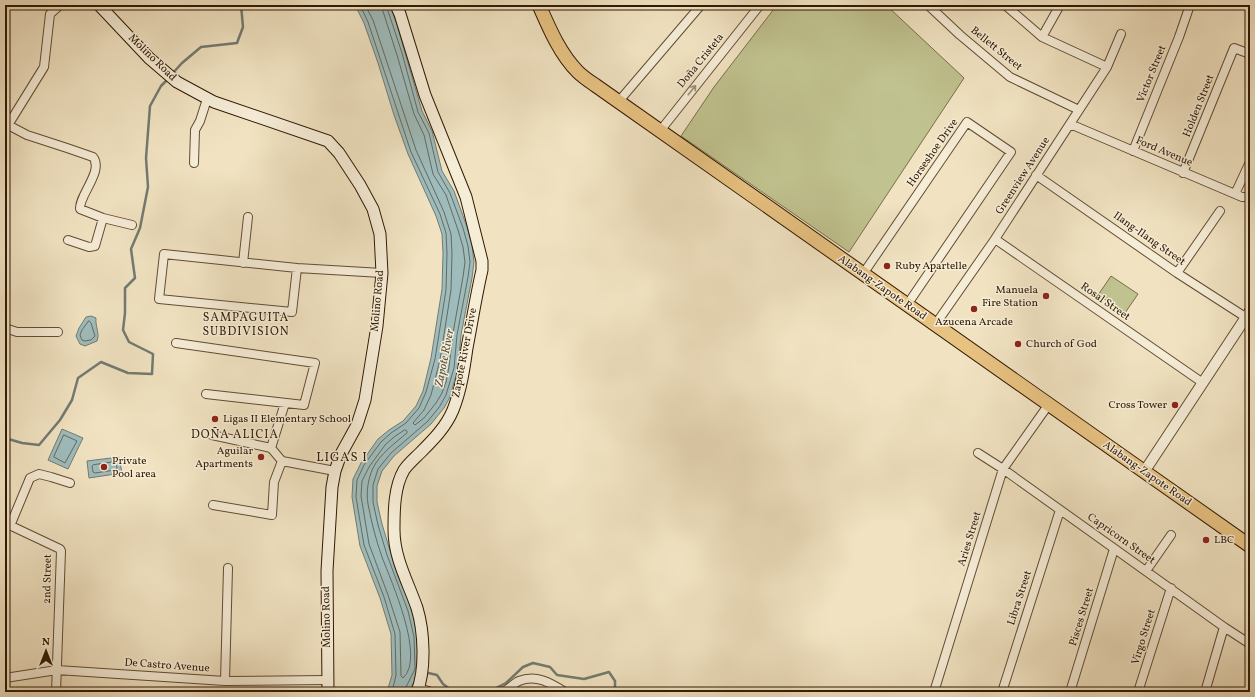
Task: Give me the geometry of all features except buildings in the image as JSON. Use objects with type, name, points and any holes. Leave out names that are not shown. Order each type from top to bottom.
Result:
[{"type":"highway","name":"Alabang-Zapote Road","points":[[539,5],[551,32],[566,58],[583,76],[1250,546]]},
{"type":"main road","name":"Molino Road","points":[[99,5],[149,58],[177,82],[207,99],[262,120],[321,138],[333,146],[360,185],[376,216],[380,234],[382,273],[377,326],[365,400],[357,425],[341,454],[335,471],[330,506],[327,571],[328,692]]},
{"type":"main road","name":"Zapote River Drive","points":[[396,5],[425,95],[466,197],[482,261],[482,270],[460,389],[453,410],[436,438],[404,470],[395,499],[395,547],[419,616],[422,637],[422,666],[418,688]]},
{"type":"street","points":[[60,5],[50,14],[44,67],[7,127],[93,158],[96,164],[93,176],[80,208],[84,212],[132,225]]},
{"type":"street","points":[[619,102],[701,5]]},
{"type":"street","points":[[748,5],[757,8]]},
{"type":"street","name":"Bellett Street","points":[[928,5],[960,35],[1010,77],[1079,110]]},
{"type":"street","points":[[1005,5],[1042,37],[1107,67]]},
{"type":"street","points":[[1042,37],[1060,5]]},
{"type":"street","name":"Victor Street","points":[[1133,151],[1190,5]]},
{"type":"street","name":"Doña Cristeta","points":[[660,131],[757,8]]},
{"type":"street","name":"Greenview Avenue","points":[[936,325],[995,239],[1107,67],[1122,34]]},
{"type":"street","name":"Holden Street","points":[[1183,172],[1234,48],[1250,54]]},
{"type":"street","points":[[194,163],[195,130],[200,121],[207,99]]},
{"type":"street","name":"Horseshoe Drive","points":[[863,274],[967,122],[1012,152],[907,305]]},
{"type":"street","name":"Ford Avenue","points":[[1070,124],[1235,194],[1250,197]]},
{"type":"street","points":[[1235,194],[1249,164]]},
{"type":"street","name":"Ilang-Ilang Street","points":[[1036,175],[1178,273],[1249,316]]},
{"type":"street","points":[[1178,273],[1220,210]]},
{"type":"street","points":[[243,262],[248,217]]},
{"type":"street","points":[[68,240],[89,247],[95,246],[103,218]]},
{"type":"street","name":"Rosal Street","points":[[995,239],[1203,383]]},
{"type":"street","points":[[297,268],[292,312],[159,299],[164,254],[297,268],[382,273]]},
{"type":"street","points":[[1144,472],[1249,316]]},
{"type":"street","points":[[5,328],[17,332],[58,332]]},
{"type":"street","points":[[176,343],[315,363],[304,405],[206,394]]},
{"type":"street","points":[[270,448],[285,403]]},
{"type":"street","name":"Aries Street","points":[[934,692],[1003,469],[1049,404]]},
{"type":"street","points":[[212,435],[270,448],[282,461],[335,471]]},
{"type":"street","name":"Capricorn Street","points":[[978,453],[1003,469],[1250,644]]},
{"type":"street","points":[[213,506],[272,515],[274,482],[282,461]]},
{"type":"street","points":[[7,524],[30,478],[39,474],[70,483]]},
{"type":"street","name":"Libra Street","points":[[1002,692],[1060,510]]},
{"type":"street","name":"2nd Street","points":[[7,524],[60,549],[61,551],[57,670]]},
{"type":"street","points":[[1146,571],[1171,535]]},
{"type":"street","name":"Pisces Street","points":[[1070,692],[1114,549]]},
{"type":"street","points":[[225,681],[228,568]]},
{"type":"street","name":"Virgo Street","points":[[1138,692],[1171,588]]},
{"type":"street","points":[[1205,692],[1224,627]]},
{"type":"street","points":[[56,692],[57,670]]},
{"type":"street","name":"De Castro Avenue","points":[[5,678],[57,670],[225,681],[328,680]]},
{"type":"street","points":[[504,692],[519,681],[528,679],[538,679],[549,682],[564,692]]},
{"type":"street","points":[[418,688],[431,692]]},
{"type":"green space","points":[[777,5],[886,5],[964,78],[849,252],[681,136],[714,87]]},
{"type":"green space","points":[[1111,276],[1138,294],[1125,313],[1098,295]]},
{"type":"water","name":"Zapote River","points":[[355,5],[390,5],[422,111],[432,131],[442,171],[454,191],[467,227],[472,245],[474,262],[461,335],[458,368],[450,397],[444,408],[431,424],[394,456],[382,471],[377,486],[377,502],[382,524],[391,554],[412,610],[418,637],[419,671],[409,692],[387,692],[392,675],[391,634],[380,598],[360,546],[352,497],[353,479],[361,463],[378,439],[403,421],[416,406],[423,391],[431,358],[442,289],[442,234],[436,216],[408,154],[364,23]]},
{"type":"water","points":[[91,316],[96,318],[98,338],[97,341],[85,346],[80,344],[76,336],[86,317]]},
{"type":"water","points":[[62,429],[83,438],[68,469],[48,460]]},
{"type":"water","name":"Private Pool area","points":[[119,457],[122,473],[89,478],[87,461]]},
{"type":"waterway","points":[[172,74],[182,63],[201,47],[237,43],[243,27],[241,5]]},
{"type":"waterway","points":[[5,438],[22,443],[39,445],[60,420],[72,400],[78,378],[101,362],[128,373],[152,374],[153,354],[129,342],[123,330],[125,288],[135,278],[131,249],[140,228],[148,187],[146,158],[150,106],[161,86],[168,79]]},
{"type":"waterway","points":[[488,692],[506,683],[523,667],[533,663],[550,667],[557,675],[584,679],[609,672],[615,681],[615,692]]},
{"type":"waterway","points":[[424,672],[437,675],[443,684],[454,692]]},
{"type":"place","name":"Ruby Apartelle","points":[[887,266]]},
{"type":"place","name":"Manuela Fire Station","points":[[1046,296]]},
{"type":"place","name":"Azucena Arcade","points":[[974,309]]},
{"type":"place","name":"Church of God","points":[[1018,344]]},
{"type":"place","name":"Cross Tower","points":[[1175,405]]},
{"type":"place","name":"Ligas II Elementary School","points":[[215,419]]},
{"type":"place","name":"Aguilar Apartments","points":[[261,457]]},
{"type":"place","name":"Private Pool area","points":[[104,467]]},
{"type":"place","name":"LBC","points":[[1206,540]]},
{"type":"district","name":"SAMPAGUITA SUBDIVISION","points":[[246,325]]},
{"type":"district","name":"DOÑA ALICIA","points":[[235,435]]},
{"type":"district","name":"LIGAS I","points":[[342,458]]}]
